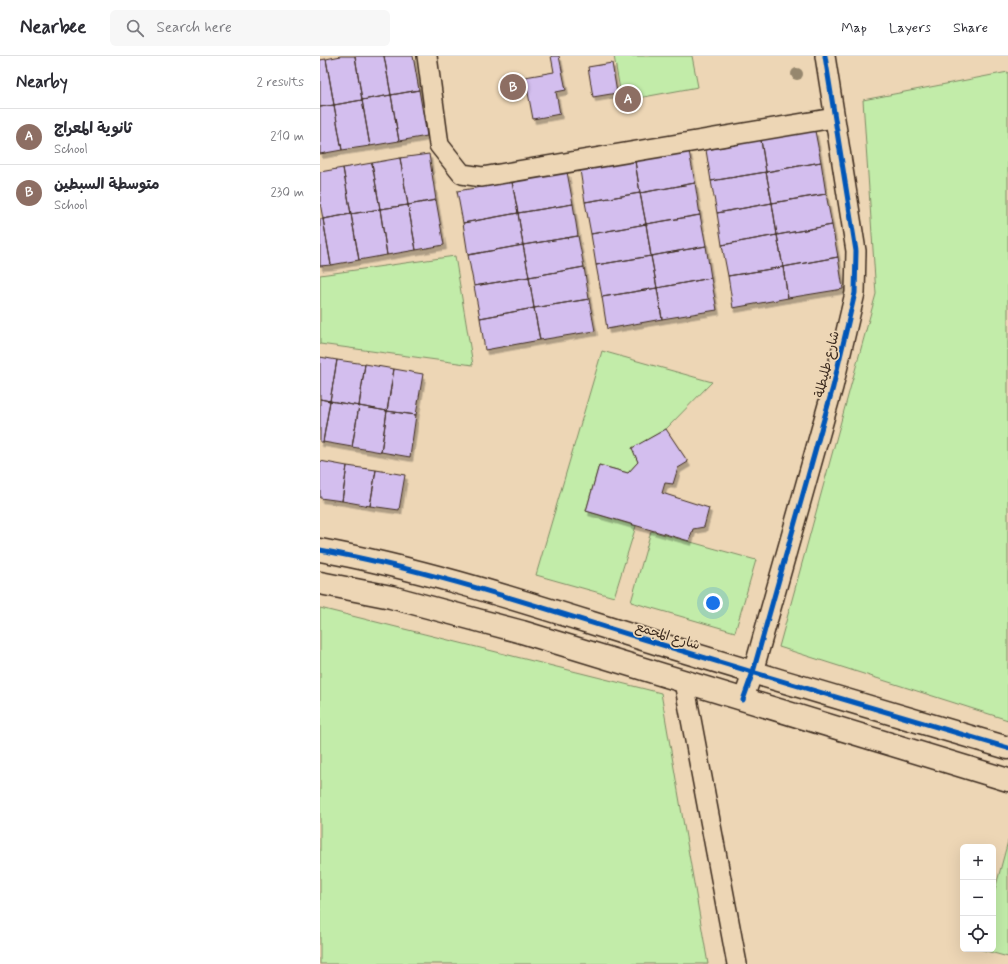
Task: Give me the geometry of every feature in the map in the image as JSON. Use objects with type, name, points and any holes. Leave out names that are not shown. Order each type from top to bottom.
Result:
[{"type":"street","points":[[427,56],[439,145],[462,174],[482,177],[834,118]]},
{"type":"street","name":"شارع طليطلة","points":[[743,700],[753,672],[833,387],[855,294],[856,251],[825,56]]},
{"type":"street","name":"شارع المجمع","points":[[320,550],[400,567],[446,579],[1008,748]]},
{"type":"street","points":[[320,583],[456,614],[1008,780]]},
{"type":"street","points":[[684,682],[737,964]]},
{"type":"green space","points":[[614,56],[692,56],[698,87],[622,101]]},
{"type":"green space","points":[[1008,72],[1008,720],[779,647],[876,294],[863,100]]},
{"type":"green space","points":[[455,256],[473,365],[320,344],[320,275]]},
{"type":"green space","points":[[602,351],[712,382],[666,429],[633,448],[638,462],[628,473],[599,465],[586,511],[636,526],[614,597],[536,575]]},
{"type":"green space","points":[[651,531],[756,560],[735,632],[631,602]]},
{"type":"green space","points":[[320,608],[661,693],[708,964],[320,964]]},
{"type":"green space","points":[[1008,841],[1008,957],[990,952],[996,952],[996,886]]},
{"type":"building","points":[[341,56],[355,56],[362,100],[334,105],[326,59]]},
{"type":"building","points":[[355,56],[384,56],[391,95],[362,100]]},
{"type":"building","points":[[384,56],[413,56],[419,90],[391,95]]},
{"type":"building","points":[[551,56],[559,56],[566,90],[556,92],[560,114],[533,119],[525,77],[554,72]]},
{"type":"building","points":[[326,59],[334,105],[320,107],[320,60]]},
{"type":"building","points":[[612,63],[617,93],[593,97],[588,67]]},
{"type":"building","points":[[419,90],[427,136],[399,141],[391,95]]},
{"type":"building","points":[[391,95],[399,141],[370,146],[362,100]]},
{"type":"building","points":[[362,100],[370,146],[342,150],[334,105]]},
{"type":"building","points":[[334,105],[342,150],[320,154],[320,107]]},
{"type":"building","points":[[815,131],[821,162],[766,172],[761,140]]},
{"type":"building","points":[[761,140],[766,172],[711,181],[706,150]]},
{"type":"building","points":[[689,151],[695,183],[640,193],[635,161]]},
{"type":"building","points":[[429,154],[436,200],[408,205],[400,158]]},
{"type":"building","points":[[400,158],[408,205],[380,209],[372,163]]},
{"type":"building","points":[[635,161],[640,193],[585,202],[580,170]]},
{"type":"building","points":[[821,162],[826,194],[772,203],[766,172]]},
{"type":"building","points":[[372,163],[380,209],[351,214],[343,168]]},
{"type":"building","points":[[343,168],[351,214],[323,219],[320,203],[320,172]]},
{"type":"building","points":[[567,172],[573,204],[518,213],[512,182]]},
{"type":"building","points":[[766,172],[772,203],[717,213],[711,181]]},
{"type":"building","points":[[512,182],[518,213],[463,223],[457,191]]},
{"type":"building","points":[[695,183],[700,215],[646,224],[640,193]]},
{"type":"building","points":[[640,193],[646,224],[591,234],[585,202]]},
{"type":"building","points":[[826,194],[832,225],[777,235],[772,203]]},
{"type":"building","points":[[436,200],[444,245],[416,250],[408,205]]},
{"type":"building","points":[[772,203],[777,235],[722,245],[717,213]]},
{"type":"building","points":[[573,204],[578,236],[523,245],[518,213]]},
{"type":"building","points":[[408,205],[416,250],[387,255],[380,209]]},
{"type":"building","points":[[380,209],[387,255],[359,260],[351,214]]},
{"type":"building","points":[[518,213],[523,245],[468,255],[463,223]]},
{"type":"building","points":[[351,214],[359,260],[331,265],[323,219]]},
{"type":"building","points":[[700,215],[706,246],[651,256],[646,224]]},
{"type":"building","points":[[320,219],[323,219],[331,265],[320,266]]},
{"type":"building","points":[[646,224],[651,256],[596,265],[591,234]]},
{"type":"building","points":[[832,225],[838,257],[783,267],[777,235]]},
{"type":"building","points":[[777,235],[783,267],[728,276],[722,245]]},
{"type":"building","points":[[578,236],[584,267],[529,277],[523,245]]},
{"type":"building","points":[[523,245],[529,277],[474,286],[468,255]]},
{"type":"building","points":[[706,246],[711,278],[657,288],[651,256]]},
{"type":"building","points":[[651,256],[657,288],[602,297],[596,265]]},
{"type":"building","points":[[838,257],[843,289],[788,298],[783,267]]},
{"type":"building","points":[[584,267],[589,299],[534,308],[529,277]]},
{"type":"building","points":[[783,267],[788,298],[733,308],[728,276]]},
{"type":"building","points":[[529,277],[534,308],[480,318],[474,286]]},
{"type":"building","points":[[711,278],[717,310],[662,319],[657,288]]},
{"type":"building","points":[[657,288],[662,319],[607,329],[602,297]]},
{"type":"building","points":[[589,299],[595,331],[540,340],[534,308]]},
{"type":"building","points":[[534,308],[540,340],[485,350],[480,318]]},
{"type":"building","points":[[320,357],[337,360],[330,401],[320,399]]},
{"type":"building","points":[[337,360],[365,364],[359,406],[330,401]]},
{"type":"building","points":[[365,364],[394,369],[387,411],[359,406]]},
{"type":"building","points":[[394,369],[423,374],[416,415],[387,411]]},
{"type":"building","points":[[320,399],[330,401],[323,442],[320,442]]},
{"type":"building","points":[[330,401],[359,406],[352,447],[323,442]]},
{"type":"building","points":[[359,406],[387,411],[381,452],[352,447]]},
{"type":"building","points":[[387,411],[416,415],[410,457],[381,452]]},
{"type":"building","points":[[666,429],[688,462],[678,468],[673,484],[665,483],[662,493],[709,508],[704,527],[693,529],[689,541],[586,511],[599,465],[628,473],[638,462],[632,448]]},
{"type":"building","points":[[320,461],[347,466],[342,501],[320,498]]},
{"type":"building","points":[[347,466],[376,470],[370,506],[342,501]]},
{"type":"building","points":[[376,470],[405,475],[399,510],[370,506]]},
{"type":"cycle path","points":[[743,700],[753,672],[833,387],[855,293],[856,251],[825,56]]},
{"type":"cycle path","points":[[320,550],[405,569],[490,592],[1008,748]]},
{"type":"place","name":"متوسطة السبطين","points":[[513,87]]},
{"type":"place","name":"ثانوية المعراج","points":[[628,99]]}]
